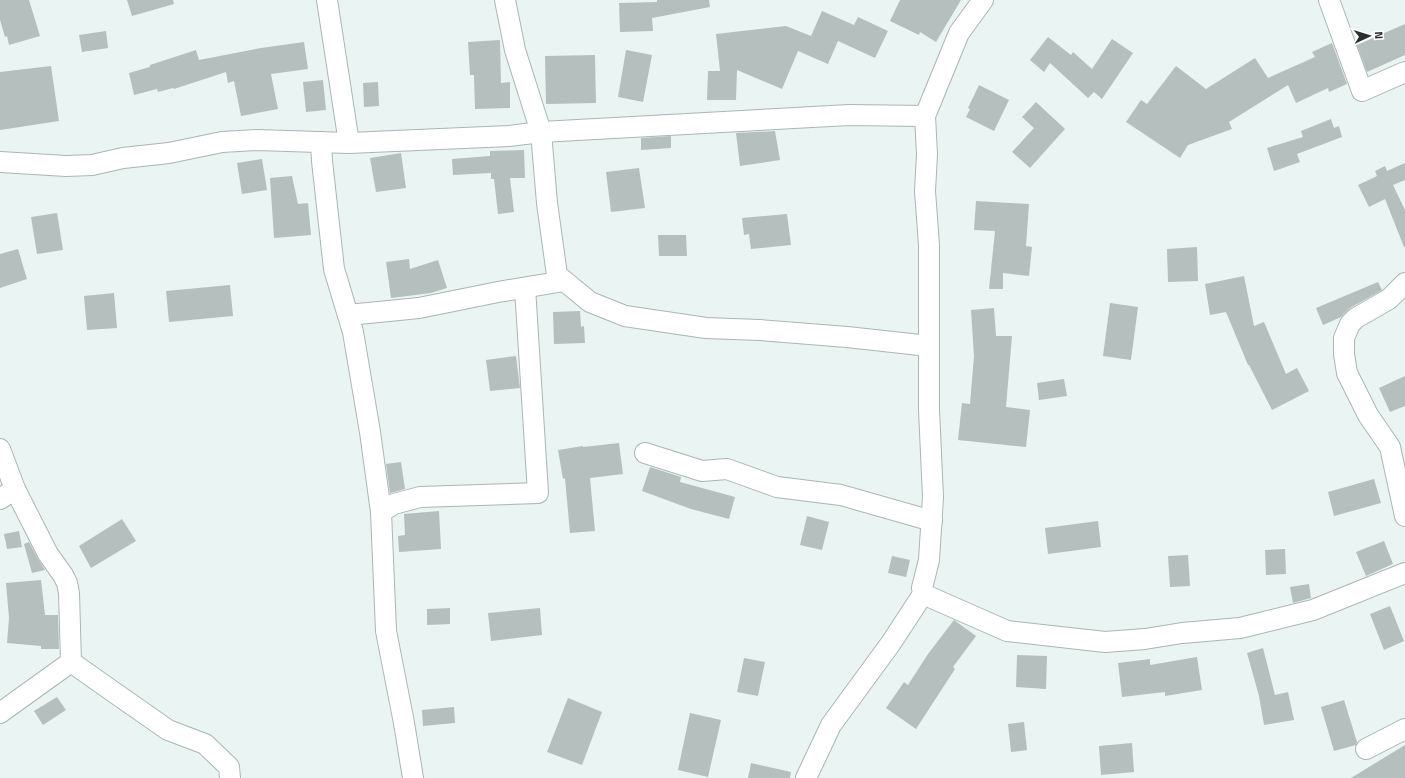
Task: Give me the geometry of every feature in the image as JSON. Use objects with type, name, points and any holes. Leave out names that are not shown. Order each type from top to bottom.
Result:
[{"type":"street","points":[[327,0],[348,143]]},
{"type":"street","points":[[505,0],[515,50],[541,132],[546,203],[557,276],[590,302],[625,316],[706,328],[760,330],[847,337],[929,346]]},
{"type":"street","points":[[806,778],[831,725],[891,643],[923,594],[922,588],[929,560],[932,521],[929,410],[929,245],[925,191],[927,154],[925,116],[959,33],[983,0]]},
{"type":"street","points":[[1329,0],[1362,91],[1405,72]]},
{"type":"street","points":[[0,162],[66,166],[92,165],[123,158],[169,153],[222,142],[257,140],[348,143],[509,136],[541,132],[849,115],[925,116]]},
{"type":"street","points":[[321,142],[334,269],[355,339],[370,432],[381,512],[386,631],[413,778]]},
{"type":"street","points":[[348,315],[418,308],[564,281]]},
{"type":"street","points":[[1405,282],[1389,299],[1356,318],[1350,324],[1344,338],[1344,354],[1347,373],[1368,415],[1390,447],[1405,516]]},
{"type":"street","points":[[381,512],[394,504],[420,497],[538,493],[525,288]]},
{"type":"street","points":[[0,448],[8,494],[67,583],[71,662]]},
{"type":"street","points":[[645,453],[702,471],[727,469],[777,487],[841,495],[932,521]]},
{"type":"street","points":[[923,594],[1007,631],[1105,642],[1240,628],[1313,610],[1405,574]]},
{"type":"street","points":[[0,713],[71,662]]},
{"type":"street","points":[[71,662],[168,730],[205,744],[229,767],[230,778]]},
{"type":"street","points":[[1366,749],[1405,729]]},
{"type":"building","points":[[0,0],[29,0],[40,36],[9,45],[0,20]]},
{"type":"building","points":[[127,0],[173,0],[174,4],[132,16]]},
{"type":"building","points":[[657,0],[709,0],[710,7],[652,18],[653,31],[620,32],[619,3],[657,2]]},
{"type":"building","points":[[900,0],[961,0],[936,42],[920,32],[919,35],[890,21]]},
{"type":"building","points":[[822,11],[854,25],[858,17],[888,31],[875,58],[838,41],[828,64],[798,51],[782,89],[737,70],[736,100],[707,100],[708,71],[720,71],[716,34],[786,26],[811,36]]},
{"type":"building","points":[[1405,24],[1405,55],[1367,72],[1357,45]]},
{"type":"building","points":[[106,31],[108,48],[82,52],[79,35]]},
{"type":"building","points":[[1048,37],[1071,55],[1073,52],[1092,69],[1112,39],[1133,53],[1102,99],[1094,92],[1088,98],[1050,63],[1044,72],[1030,60]]},
{"type":"building","points":[[500,40],[501,83],[510,82],[510,108],[475,109],[474,75],[470,75],[468,42]]},
{"type":"building","points":[[304,42],[308,69],[271,74],[278,109],[241,116],[234,81],[228,83],[226,72],[174,89],[158,92],[157,89],[134,95],[129,73],[196,50],[199,60],[261,48]]},
{"type":"building","points":[[1332,43],[1347,84],[1329,92],[1328,88],[1296,103],[1288,85],[1229,122],[1232,129],[1188,145],[1180,158],[1126,122],[1141,100],[1147,104],[1176,66],[1206,89],[1255,58],[1268,78],[1315,57],[1312,52]]},
{"type":"building","points":[[626,50],[652,55],[643,102],[618,97]]},
{"type":"building","points":[[595,55],[596,103],[546,104],[545,56]]},
{"type":"building","points":[[51,66],[59,121],[0,130],[0,72]]},
{"type":"building","points":[[323,80],[326,110],[306,112],[303,82]]},
{"type":"building","points":[[378,82],[379,106],[364,107],[363,83]]},
{"type":"building","points":[[979,85],[1009,100],[994,131],[966,117],[970,109],[968,108]]},
{"type":"building","points":[[1036,102],[1065,129],[1030,168],[1012,152],[1034,128],[1022,117]]},
{"type":"building","points":[[1331,119],[1334,128],[1339,126],[1342,137],[1297,154],[1300,162],[1274,171],[1267,148],[1303,137],[1301,131]]},
{"type":"building","points":[[775,131],[780,160],[740,166],[736,133]]},
{"type":"building","points":[[671,136],[671,148],[641,150],[641,138]]},
{"type":"building","points":[[524,150],[525,178],[510,178],[514,212],[498,214],[494,179],[491,179],[491,173],[453,175],[452,159],[490,156],[490,151]]},
{"type":"building","points":[[401,153],[406,188],[376,192],[370,158]]},
{"type":"building","points":[[262,159],[267,190],[242,194],[237,163]]},
{"type":"building","points":[[1405,163],[1405,180],[1393,185],[1405,210],[1404,247],[1385,199],[1369,207],[1358,185],[1377,176],[1375,171],[1385,166],[1387,171]]},
{"type":"building","points":[[639,168],[645,208],[611,212],[606,172]]},
{"type":"building","points":[[292,176],[298,204],[308,203],[311,235],[274,238],[270,178]]},
{"type":"building","points":[[976,201],[1029,204],[1026,246],[1032,247],[1029,276],[1003,273],[1003,289],[989,289],[995,231],[974,230]]},
{"type":"building","points":[[57,213],[63,250],[37,254],[31,217]]},
{"type":"building","points":[[787,214],[791,245],[751,249],[749,234],[744,235],[742,218]]},
{"type":"building","points":[[658,235],[686,235],[687,256],[659,256]]},
{"type":"building","points":[[1197,247],[1198,281],[1168,282],[1167,249]]},
{"type":"building","points":[[18,249],[27,279],[0,288],[0,254]]},
{"type":"building","points":[[409,259],[410,269],[438,260],[447,288],[431,293],[391,298],[386,262]]},
{"type":"building","points":[[1244,276],[1254,326],[1264,322],[1286,374],[1297,368],[1309,391],[1272,410],[1248,365],[1226,312],[1210,315],[1205,284]]},
{"type":"building","points":[[1378,282],[1382,290],[1350,308],[1341,317],[1323,325],[1316,308]]},
{"type":"building","points":[[230,285],[233,316],[169,322],[166,291]]},
{"type":"building","points":[[114,293],[117,328],[87,330],[84,296]]},
{"type":"building","points":[[1110,303],[1138,307],[1131,360],[1103,356]]},
{"type":"building","points":[[994,308],[996,336],[1012,336],[1006,407],[1030,410],[1026,447],[958,440],[962,403],[970,404],[974,356],[971,310]]},
{"type":"building","points":[[580,311],[581,327],[584,326],[585,343],[554,344],[553,312]]},
{"type":"building","points":[[516,356],[520,388],[490,391],[486,360]]},
{"type":"building","points":[[1405,376],[1405,406],[1390,412],[1379,388]]},
{"type":"building","points":[[1064,379],[1067,396],[1039,400],[1037,383]]},
{"type":"building","points":[[619,443],[623,474],[590,478],[595,531],[570,533],[565,478],[563,479],[558,450]]},
{"type":"building","points":[[401,462],[405,489],[390,493],[386,464]]},
{"type":"building","points":[[650,467],[681,477],[680,482],[735,497],[729,519],[691,509],[642,491]]},
{"type":"building","points":[[1374,479],[1381,503],[1334,516],[1328,492]]},
{"type":"building","points":[[439,511],[441,549],[399,552],[398,536],[405,535],[404,514]]},
{"type":"building","points":[[807,516],[829,522],[822,550],[800,545]]},
{"type":"building","points":[[122,519],[136,541],[91,568],[79,546]]},
{"type":"building","points":[[1098,521],[1101,547],[1048,554],[1045,528]]},
{"type":"building","points":[[19,531],[22,547],[7,549],[4,534]]},
{"type":"building","points":[[1384,541],[1393,564],[1366,576],[1356,552]]},
{"type":"building","points":[[29,542],[45,570],[32,573],[24,544]]},
{"type":"building","points":[[1285,549],[1286,574],[1266,575],[1265,550]]},
{"type":"building","points":[[1188,555],[1190,586],[1170,587],[1168,556]]},
{"type":"building","points":[[892,556],[910,560],[906,577],[888,573]]},
{"type":"building","points":[[41,580],[45,615],[58,615],[59,649],[41,649],[41,646],[7,643],[9,618],[6,583]]},
{"type":"building","points":[[1309,584],[1311,598],[1293,603],[1290,587]]},
{"type":"building","points":[[1390,606],[1404,641],[1384,650],[1370,614]]},
{"type":"building","points":[[450,608],[450,624],[427,625],[427,609]]},
{"type":"building","points":[[540,608],[542,635],[491,641],[488,613]]},
{"type":"building","points":[[954,620],[976,636],[953,667],[955,669],[916,729],[886,708],[904,682],[908,685],[928,654]]},
{"type":"building","points":[[1263,648],[1275,695],[1288,692],[1294,720],[1264,725],[1259,696],[1247,653]]},
{"type":"building","points":[[1017,655],[1047,656],[1046,689],[1016,687]]},
{"type":"building","points":[[1197,657],[1202,690],[1165,696],[1165,692],[1122,697],[1118,663],[1150,659],[1150,665]]},
{"type":"building","points":[[744,658],[765,662],[758,696],[737,692]]},
{"type":"building","points":[[57,697],[66,710],[43,725],[34,711]]},
{"type":"building","points":[[568,698],[602,712],[582,765],[547,752]]},
{"type":"building","points":[[1344,700],[1357,742],[1356,745],[1334,751],[1321,707]]},
{"type":"building","points":[[454,707],[455,723],[423,726],[422,710]]},
{"type":"building","points":[[690,713],[721,720],[708,777],[678,770]]},
{"type":"building","points":[[1024,722],[1027,750],[1011,752],[1008,724]]},
{"type":"building","points":[[1132,743],[1134,772],[1101,775],[1099,746]]},
{"type":"building","points":[[1405,745],[1405,778],[1351,778]]},
{"type":"building","points":[[751,763],[791,772],[790,778],[748,778]]}]
